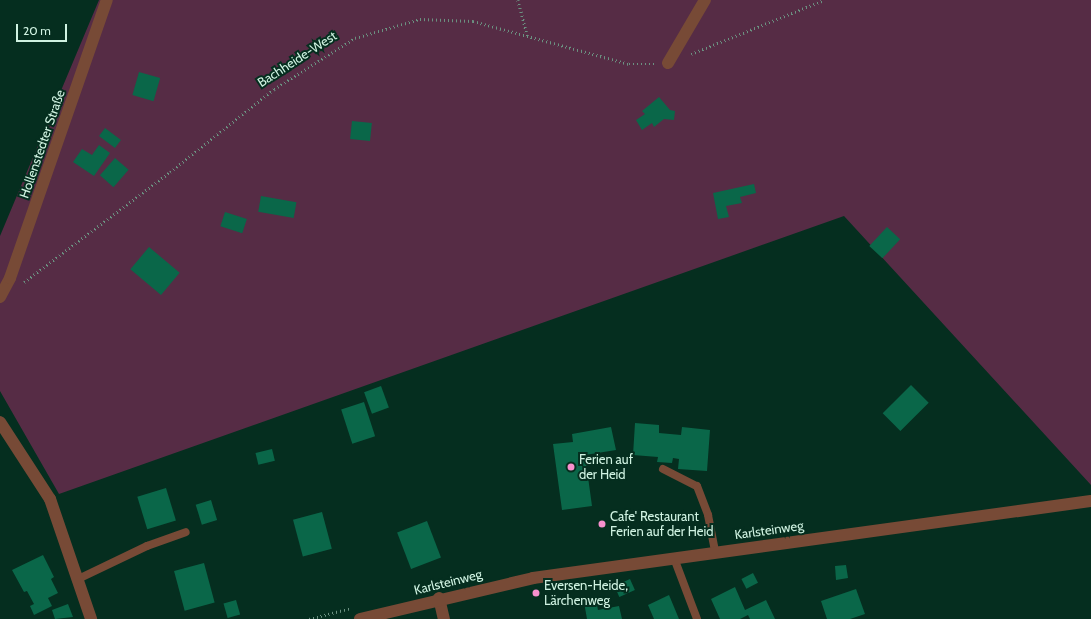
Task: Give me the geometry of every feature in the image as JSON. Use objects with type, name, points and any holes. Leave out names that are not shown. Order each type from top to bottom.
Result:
[{"type":"street","name":"Hollenstedter Straße","points":[[0,297],[10,278],[107,0]]},
{"type":"street","points":[[668,63],[705,0]]},
{"type":"street","points":[[0,422],[50,499],[76,580],[91,619]]},
{"type":"street","name":"Karlsteinweg","points":[[360,619],[439,598],[533,578],[1091,501]]},
{"type":"street","points":[[439,598],[444,619]]},
{"type":"lane","points":[[663,468],[697,486],[708,515],[715,552]]},
{"type":"lane","points":[[76,580],[147,546],[186,532]]},
{"type":"lane","points":[[674,558],[697,619]]},
{"type":"path","points":[[518,0],[528,38]]},
{"type":"path","name":"Bachheide-West","points":[[19,286],[170,172],[274,89],[355,38],[420,19],[473,21],[528,38],[629,64],[668,63],[824,0]]},
{"type":"shaded area","points":[[99,0],[1091,0],[1091,485],[844,216],[59,494],[0,391],[0,236]]},
{"type":"building","points":[[139,72],[160,78],[154,101],[132,95]]},
{"type":"building","points":[[659,97],[670,110],[675,111],[674,120],[664,119],[654,127],[652,123],[642,130],[636,120],[645,114],[642,111]]},
{"type":"building","points":[[352,121],[372,123],[370,141],[350,139]]},
{"type":"building","points":[[105,128],[121,140],[115,148],[99,136]]},
{"type":"building","points":[[99,145],[110,153],[94,176],[73,162],[82,149],[92,155]]},
{"type":"building","points":[[115,158],[129,170],[113,187],[100,175]]},
{"type":"building","points":[[754,184],[756,193],[740,197],[742,203],[726,206],[729,217],[718,219],[713,193]]},
{"type":"building","points":[[261,196],[296,202],[294,218],[258,212]]},
{"type":"building","points":[[225,212],[247,219],[242,233],[220,226]]},
{"type":"building","points":[[887,227],[900,239],[882,258],[869,246]]},
{"type":"building","points":[[149,247],[180,273],[161,295],[130,269]]},
{"type":"building","points":[[911,385],[929,403],[900,431],[883,413]]},
{"type":"building","points":[[381,386],[389,408],[372,414],[364,392]]},
{"type":"building","points":[[364,402],[375,436],[352,444],[341,409]]},
{"type":"building","points":[[635,423],[659,425],[659,433],[681,435],[682,427],[710,430],[707,471],[678,469],[679,459],[673,458],[672,463],[657,462],[658,457],[633,455]]},
{"type":"building","points":[[611,427],[616,450],[585,455],[592,506],[562,510],[553,444],[573,442],[572,434]]},
{"type":"building","points":[[272,449],[275,461],[258,465],[256,453]]},
{"type":"building","points":[[166,488],[176,521],[147,529],[137,497]]},
{"type":"building","points":[[211,500],[217,520],[202,525],[196,505]]},
{"type":"building","points":[[322,512],[332,549],[303,556],[293,520]]},
{"type":"building","points":[[427,521],[441,557],[411,569],[397,532]]},
{"type":"building","points":[[43,555],[54,577],[51,579],[58,593],[48,598],[52,606],[34,615],[30,606],[34,604],[27,591],[24,592],[12,570]]},
{"type":"building","points":[[204,563],[215,603],[185,611],[174,571]]},
{"type":"building","points":[[846,565],[848,578],[836,580],[835,566]]},
{"type":"building","points":[[753,573],[758,583],[746,589],[741,579]]},
{"type":"building","points":[[630,579],[635,590],[619,597],[614,586]]},
{"type":"building","points":[[735,587],[745,610],[766,600],[775,619],[750,619],[748,615],[740,619],[720,619],[711,599]]},
{"type":"building","points":[[856,589],[865,614],[850,619],[827,619],[821,601]]},
{"type":"building","points":[[669,595],[679,619],[654,619],[648,605]]},
{"type":"building","points":[[236,600],[240,614],[228,618],[224,604]]},
{"type":"building","points":[[596,600],[598,610],[619,606],[622,619],[587,619],[584,602]]},
{"type":"building","points":[[68,604],[73,617],[55,619],[52,610]]},
{"type":"place","name":"Ferien auf der Heid","points":[[571,467]]},
{"type":"place","name":"Cafe' Restaurant Ferien auf der Heid","points":[[602,524]]},
{"type":"place","name":"Eversen-Heide, Lärchenweg","points":[[536,593]]}]
